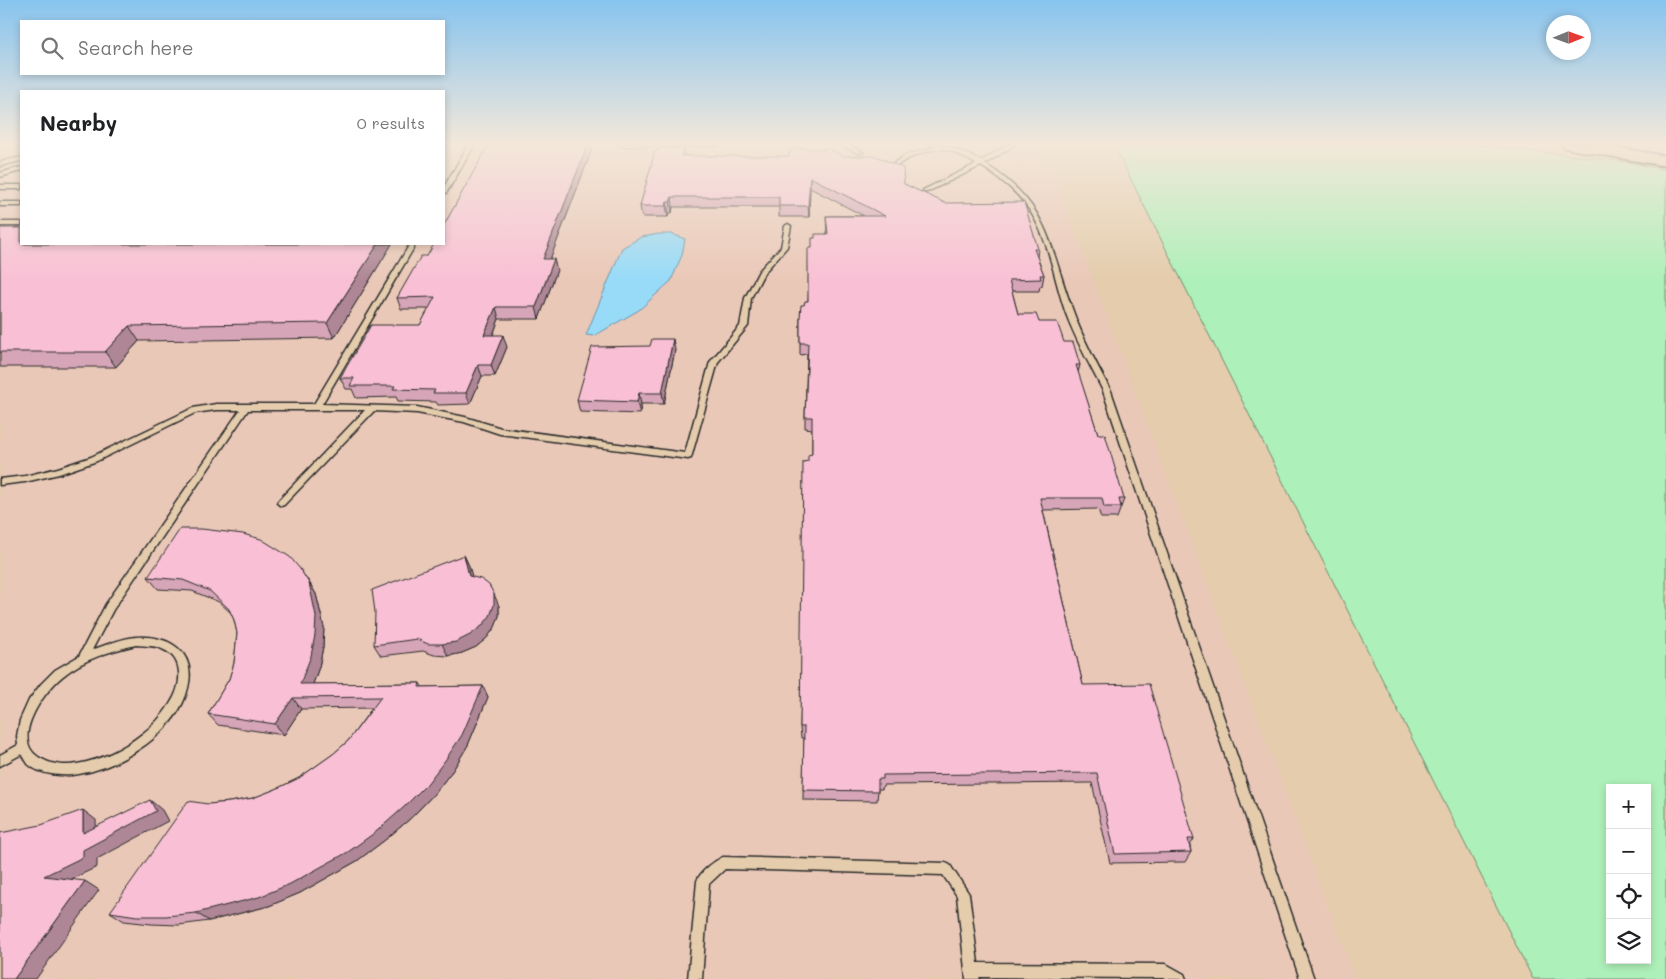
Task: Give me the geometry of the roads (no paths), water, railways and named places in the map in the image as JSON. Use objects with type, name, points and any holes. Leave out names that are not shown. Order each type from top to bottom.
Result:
[{"type":"lane","points":[[1015,190],[1026,200],[1044,230],[1072,319],[1106,391],[1307,979]]},
{"type":"lane","points":[[0,204],[20,204]]},
{"type":"lane","points":[[0,224],[20,224]]},
{"type":"lane","points":[[0,482],[51,473],[94,459],[193,412],[216,407],[417,410],[465,420],[515,434],[688,456],[714,362],[744,326],[748,298],[761,272],[784,247],[788,226]]},
{"type":"lane","points":[[316,407],[412,245]]},
{"type":"lane","points":[[83,658],[109,607],[246,407]]},
{"type":"lane","points":[[281,504],[372,408]]},
{"type":"lane","points":[[127,643],[158,643],[175,650],[184,664],[186,682],[177,703],[160,725],[136,745],[108,761],[78,770],[51,771],[31,764],[19,750],[18,733],[25,712],[39,692],[52,680],[83,658],[110,647],[127,643]]},
{"type":"lane","points":[[0,761],[19,750]]},
{"type":"lane","points":[[695,979],[703,881],[723,863],[946,869],[963,894],[973,974],[1166,971],[1179,979]]},
{"type":"water","points":[[672,234],[685,239],[682,255],[671,281],[639,310],[594,336],[586,335],[622,248],[641,237]]}]
